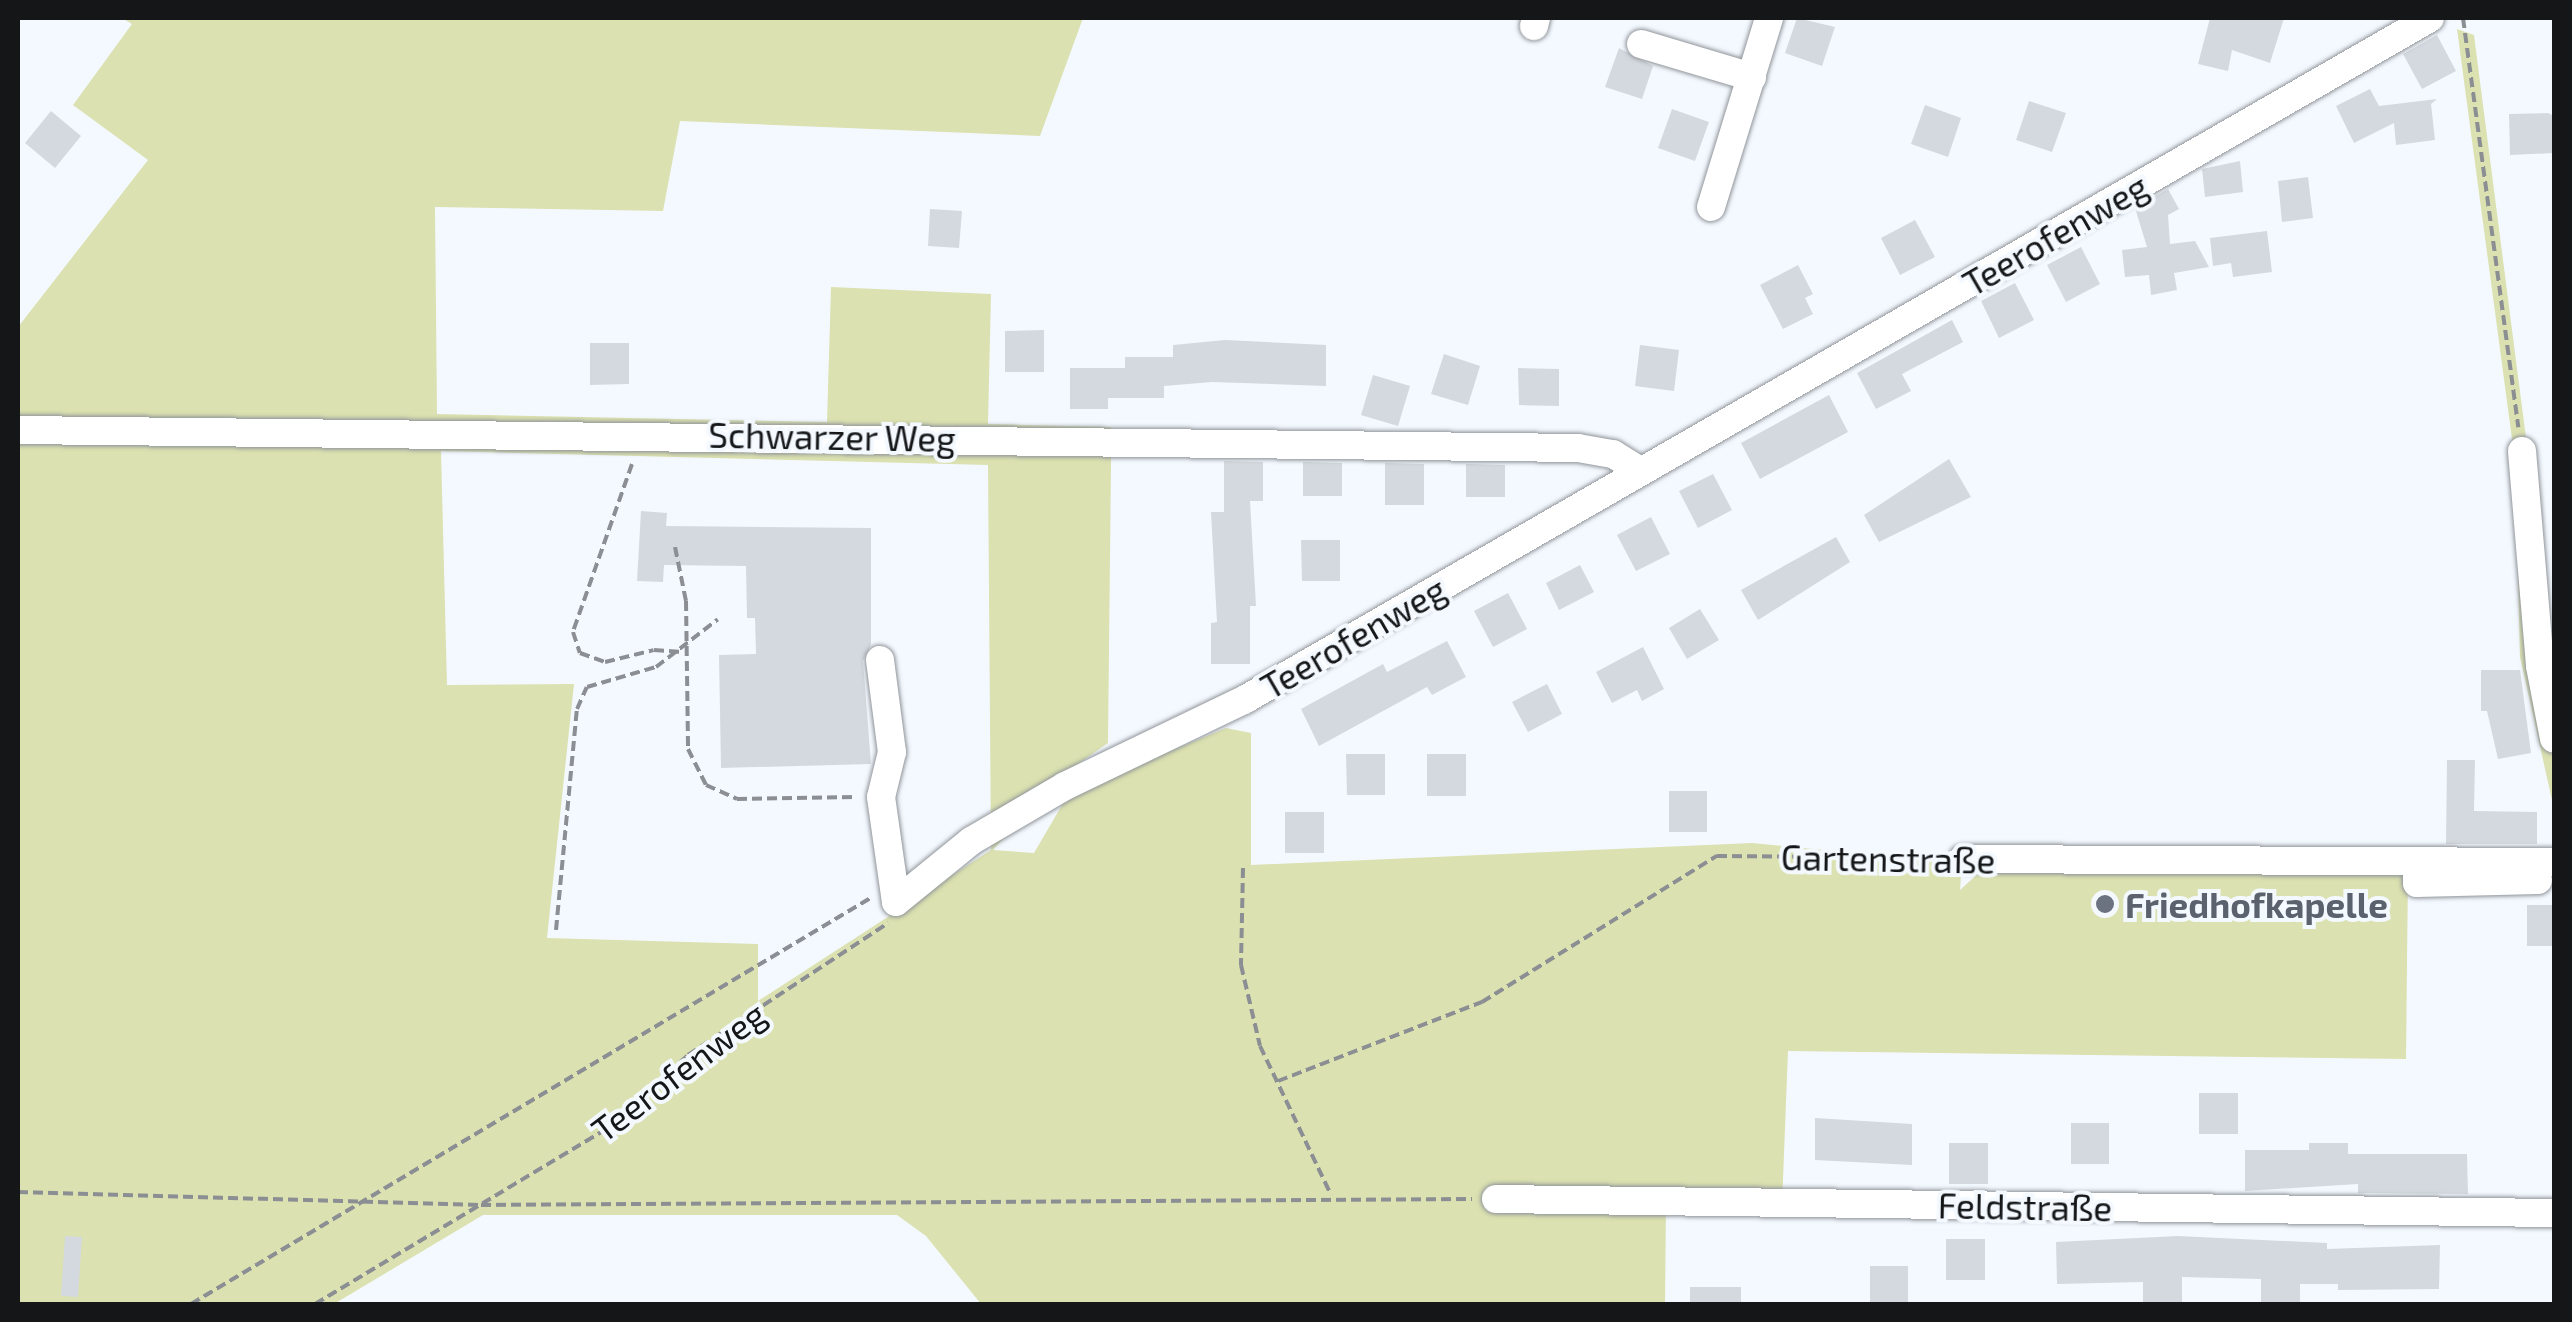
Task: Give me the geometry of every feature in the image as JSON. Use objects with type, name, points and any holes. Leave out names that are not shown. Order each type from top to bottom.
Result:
[{"type":"street","points":[[1711,207],[1769,18]]},
{"type":"street","name":"Teerofenweg","points":[[892,894],[1064,786],[1244,700],[2430,18]]},
{"type":"street","points":[[1640,44],[1752,77]]},
{"type":"street","name":"Schwarzer Weg","points":[[18,430],[641,434],[1578,448],[1614,454],[1640,472]]},
{"type":"street","points":[[2522,451],[2540,666],[2554,739]]},
{"type":"street","points":[[880,660],[892,752],[881,797],[892,894]]},
{"type":"street","name":"Gartenstraße","points":[[1964,859],[2554,862]]},
{"type":"street","points":[[2417,861],[2417,883],[2554,880]]},
{"type":"street","name":"Feldstraße","points":[[1496,1199],[2554,1214]]},
{"type":"path","points":[[2463,18],[2522,451]]},
{"type":"path","points":[[641,434],[574,632],[580,653],[605,662],[654,650],[682,652]]},
{"type":"path","points":[[675,548],[686,601],[682,652],[688,748],[706,785],[737,799],[881,797]]},
{"type":"path","points":[[556,930],[577,709],[587,687],[656,667],[682,652],[718,618]]},
{"type":"path","name":"Gartenstraße","points":[[1278,1081],[1482,1002],[1717,856],[1964,859]]},
{"type":"path","points":[[1244,868],[1241,965],[1260,1046],[1331,1196]]},
{"type":"path","points":[[191,1304],[358,1202],[892,894]]},
{"type":"path","name":"Teerofenweg","points":[[315,1304],[601,1132],[688,1056],[886,927],[892,894]]},
{"type":"path","points":[[18,1192],[481,1205],[1331,1196],[1496,1199]]},
{"type":"green space","points":[[122,18],[1083,18],[1040,136],[680,121],[663,211],[435,207],[437,414],[827,422],[831,287],[991,294],[988,424],[1111,427],[1108,743],[1059,777],[993,850],[1034,853],[1069,793],[1226,728],[1251,733],[1251,865],[1752,843],[1962,863],[1960,890],[1984,868],[2408,871],[2406,1059],[1788,1051],[1782,1205],[1666,1206],[1665,1304],[981,1304],[926,1236],[897,1215],[483,1215],[334,1304],[18,1304],[18,327],[148,160],[73,105],[132,24]],"holes":[[[441,451],[988,465],[991,850],[758,1001],[758,944],[547,938],[574,684],[447,685]]]},
{"type":"green space","points":[[2457,29],[2474,35],[2554,655],[2554,809],[2520,657],[2515,461]]},
{"type":"building","points":[[1797,18],[1835,27],[1822,66],[1785,53]]},
{"type":"building","points":[[2210,18],[2284,18],[2270,63],[2232,50],[2228,71],[2198,64]]},
{"type":"building","points":[[2437,35],[2456,71],[2422,89],[2403,54]]},
{"type":"building","points":[[1619,48],[1653,66],[1642,99],[1605,87]]},
{"type":"building","points":[[2370,89],[2379,106],[2437,99],[2431,104],[2435,140],[2396,145],[2394,123],[2354,143],[2336,106]]},
{"type":"building","points":[[2029,101],[2066,113],[2052,152],[2016,140]]},
{"type":"building","points":[[1925,105],[1961,118],[1948,157],[1911,144]]},
{"type":"building","points":[[1672,109],[1709,122],[1695,161],[1658,148]]},
{"type":"building","points":[[51,111],[81,136],[55,168],[25,143]]},
{"type":"building","points":[[2509,114],[2554,116],[2554,153],[2510,155]]},
{"type":"building","points":[[2240,161],[2243,192],[2205,197],[2202,169]]},
{"type":"building","points":[[2308,177],[2313,218],[2282,222],[2278,181]]},
{"type":"building","points":[[2168,189],[2179,209],[2168,215],[2170,244],[2195,241],[2209,267],[2174,273],[2177,290],[2151,295],[2149,275],[2125,277],[2122,250],[2147,247],[2135,208]]},
{"type":"building","points":[[930,209],[962,211],[959,248],[928,246]]},
{"type":"building","points":[[1915,220],[1935,257],[1900,275],[1881,238]]},
{"type":"building","points":[[2267,231],[2272,272],[2233,277],[2231,263],[2213,266],[2210,238]]},
{"type":"building","points":[[2081,247],[2100,284],[2066,302],[2047,265]]},
{"type":"building","points":[[1798,265],[1813,294],[1805,298],[1813,314],[1783,329],[1760,285]]},
{"type":"building","points":[[2015,283],[2034,320],[1999,338],[1981,301]]},
{"type":"building","points":[[1952,320],[1963,342],[1902,374],[1911,391],[1876,409],[1857,373]]},
{"type":"building","points":[[1044,330],[1044,372],[1005,372],[1005,331]]},
{"type":"building","points":[[1225,340],[1326,345],[1326,386],[1212,382],[1164,386],[1164,398],[1108,398],[1108,409],[1070,409],[1070,368],[1125,368],[1125,357],[1173,357],[1173,345]]},
{"type":"building","points":[[590,343],[629,343],[629,384],[590,385]]},
{"type":"building","points":[[1640,345],[1679,350],[1674,391],[1635,386]]},
{"type":"building","points":[[1444,354],[1480,366],[1468,405],[1431,394]]},
{"type":"building","points":[[1518,368],[1559,369],[1559,406],[1519,405]]},
{"type":"building","points":[[1373,375],[1410,386],[1398,426],[1361,415]]},
{"type":"building","points":[[1829,395],[1848,432],[1760,479],[1741,443]]},
{"type":"building","points":[[1949,459],[1971,497],[1879,542],[1864,515]]},
{"type":"building","points":[[1224,461],[1263,462],[1263,501],[1250,501],[1256,606],[1250,606],[1250,664],[1211,664],[1211,623],[1217,622],[1211,512],[1224,512]]},
{"type":"building","points":[[1303,462],[1342,463],[1342,496],[1303,496]]},
{"type":"building","points":[[1385,463],[1424,464],[1424,505],[1385,505]]},
{"type":"building","points":[[1466,464],[1505,465],[1505,497],[1466,497]]},
{"type":"building","points":[[1713,474],[1732,510],[1698,528],[1679,491]]},
{"type":"building","points":[[641,511],[667,513],[666,526],[871,528],[871,645],[863,661],[871,764],[721,768],[719,655],[756,654],[755,618],[747,618],[746,566],[664,565],[663,582],[637,581]]},
{"type":"building","points":[[1651,517],[1670,554],[1636,571],[1617,535]]},
{"type":"building","points":[[1836,537],[1850,562],[1758,620],[1741,590]]},
{"type":"building","points":[[1301,540],[1340,540],[1340,581],[1302,581]]},
{"type":"building","points":[[1580,565],[1594,592],[1559,610],[1546,583]]},
{"type":"building","points":[[1508,593],[1527,629],[1493,647],[1474,611]]},
{"type":"building","points":[[1700,609],[1719,640],[1687,659],[1669,628]]},
{"type":"building","points":[[1447,641],[1466,677],[1432,695],[1427,687],[1319,746],[1301,709],[1383,664],[1387,672]]},
{"type":"building","points":[[1643,647],[1664,689],[1642,701],[1637,690],[1612,703],[1596,672]]},
{"type":"building","points":[[2481,670],[2520,670],[2531,753],[2498,759],[2487,711],[2481,711]]},
{"type":"building","points":[[1547,684],[1562,714],[1528,732],[1512,702]]},
{"type":"building","points":[[1346,754],[1385,754],[1385,795],[1347,795]]},
{"type":"building","points":[[1427,754],[1466,754],[1466,796],[1427,796]]},
{"type":"building","points":[[2447,760],[2475,760],[2474,811],[2537,812],[2537,844],[2446,844]]},
{"type":"building","points":[[1669,791],[1707,791],[1707,832],[1669,832]]},
{"type":"building","points":[[1285,812],[1324,812],[1324,853],[1285,853]]},
{"type":"building","points":[[2527,905],[2554,905],[2554,946],[2527,946]]},
{"type":"building","points":[[2199,1093],[2238,1093],[2238,1134],[2199,1134]]},
{"type":"building","points":[[1815,1118],[1912,1124],[1912,1165],[1815,1160]]},
{"type":"building","points":[[2071,1123],[2109,1123],[2109,1164],[2071,1164]]},
{"type":"building","points":[[1949,1143],[1988,1143],[1988,1184],[1949,1184]]},
{"type":"building","points":[[2309,1143],[2348,1143],[2348,1154],[2467,1154],[2468,1194],[2358,1193],[2358,1184],[2245,1191],[2245,1150],[2309,1150]]},
{"type":"building","points":[[65,1236],[82,1237],[78,1297],[61,1296]]},
{"type":"building","points":[[2178,1236],[2327,1243],[2327,1249],[2440,1245],[2439,1289],[2338,1290],[2338,1284],[2300,1284],[2300,1304],[2261,1304],[2261,1279],[2182,1277],[2182,1304],[2143,1304],[2143,1282],[2057,1284],[2056,1242]]},
{"type":"building","points":[[1946,1239],[1985,1239],[1985,1280],[1946,1280]]},
{"type":"building","points":[[1870,1266],[1908,1266],[1908,1304],[1870,1304]]},
{"type":"building","points":[[1690,1287],[1741,1287],[1741,1304],[1690,1304]]},
{"type":"place","name":"Friedhofkapelle","points":[[2105,904]]}]
